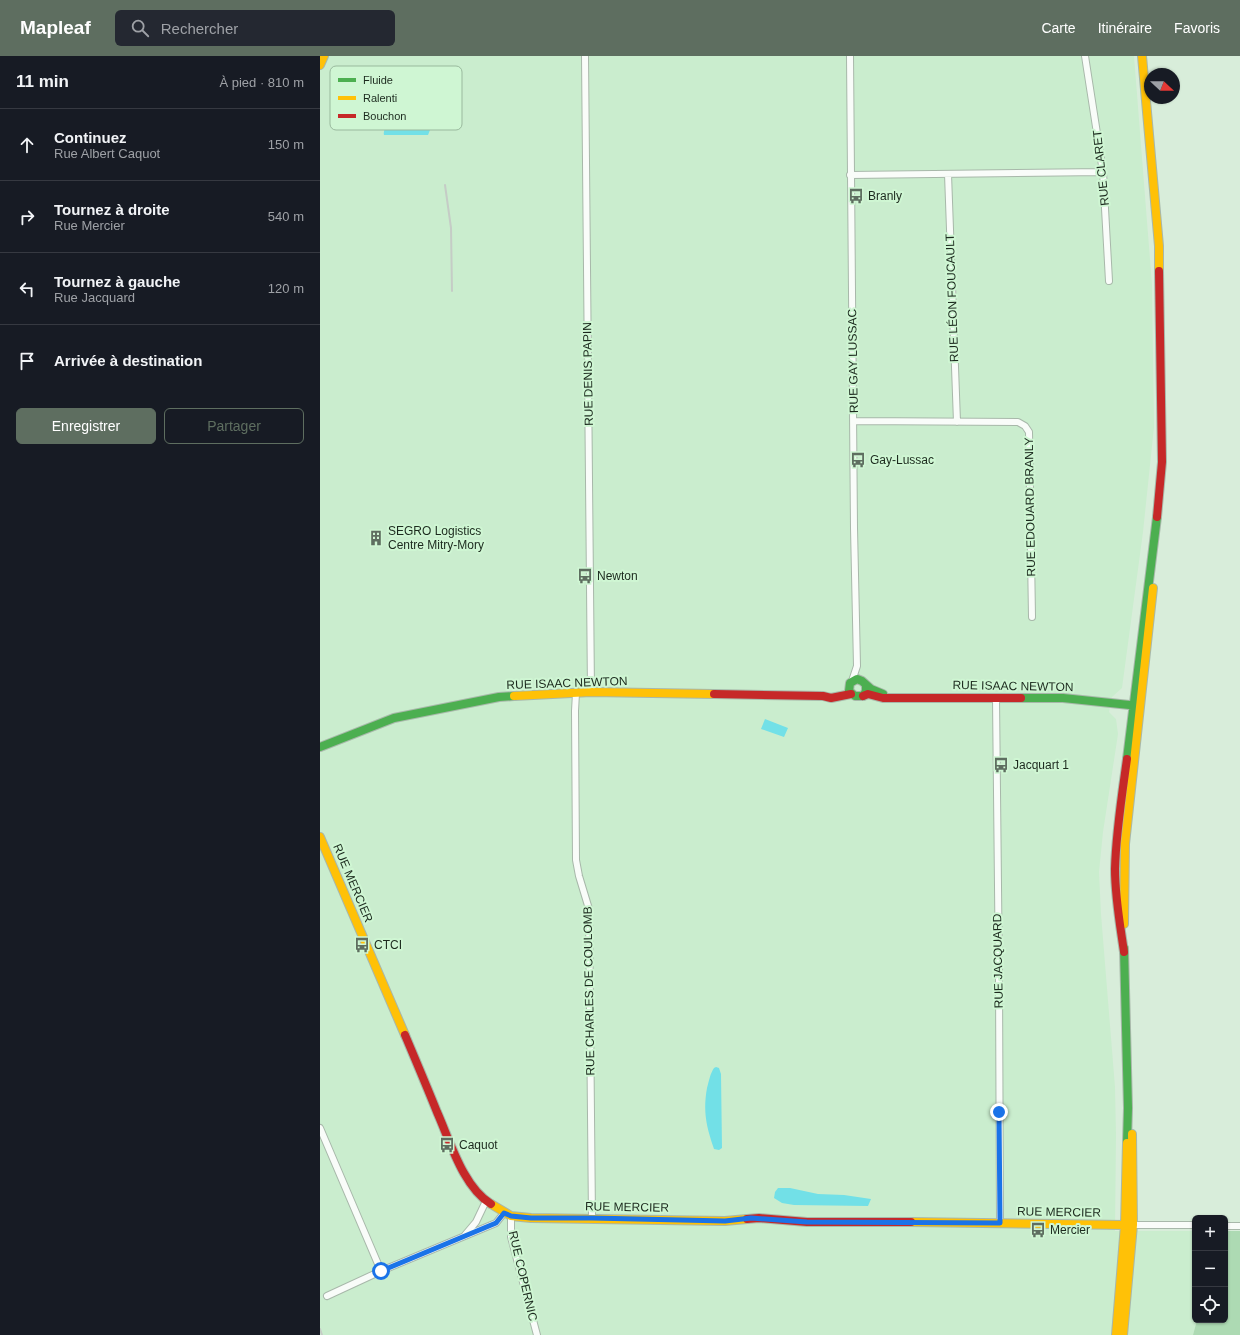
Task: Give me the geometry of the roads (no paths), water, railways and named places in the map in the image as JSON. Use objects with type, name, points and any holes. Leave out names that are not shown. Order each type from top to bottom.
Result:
[{"type":"street","points":[[320,65],[324,56]]},
{"type":"street","name":"RUE DENIS PAPIN","points":[[585,56],[591,692]]},
{"type":"street","name":"RUE GAY LUSSAC","points":[[850,56],[850,175],[857,666],[851,682]]},
{"type":"street","name":"RUE CLARET","points":[[1085,56],[1103,172],[1109,281]]},
{"type":"street","points":[[1123,1335],[1132,1146],[1131,1118],[1128,1108],[1124,952],[1116,901],[1115,869],[1118,830],[1137,706],[1162,462],[1159,246],[1142,56]]},
{"type":"street","points":[[850,175],[1103,172]]},
{"type":"street","name":"RUE LÉON FOUCAULT","points":[[948,174],[957,422]]},
{"type":"street","name":"RUE EDOUARD BRANLY","points":[[854,422],[1018,422],[1025,426],[1029,432],[1032,618]]},
{"type":"street","name":"RUE GAY LUSSAC","points":[[857,666],[864,683]]},
{"type":"street","points":[[856,680],[864,683],[866,691],[863,696],[856,697],[851,694],[849,689],[851,682],[856,680]]},
{"type":"street","name":"RUE ISAAC NEWTON","points":[[823,696],[838,690],[851,682]]},
{"type":"street","name":"RUE ISAAC NEWTON","points":[[864,683],[871,689],[892,697]]},
{"type":"street","name":"RUE ISAAC NEWTON","points":[[320,748],[394,718],[499,697],[591,692],[823,696],[831,698],[851,694]]},
{"type":"street","name":"RUE CHARLES DE COULOMB","points":[[576,693],[576,860],[579,876],[589,909],[592,1218]]},
{"type":"street","name":"RUE ISAAC NEWTON","points":[[863,696],[868,694],[883,698],[1063,698],[1137,706]]},
{"type":"street","name":"RUE JACQUARD","points":[[996,698],[1000,1223]]},
{"type":"street","name":"RUE MERCIER","points":[[320,837],[460,1165],[472,1186],[486,1201],[507,1215],[531,1218],[716,1221],[759,1218],[807,1222],[1129,1225]]},
{"type":"street","points":[[320,1128],[381,1271]]},
{"type":"street","points":[[464,1237],[476,1222],[486,1201]]},
{"type":"street","points":[[327,1296],[381,1271],[496,1223],[507,1215]]},
{"type":"street","name":"RUE COPERNIC","points":[[507,1215],[511,1237],[537,1335]]},
{"type":"street","points":[[1129,1225],[1192,1226]]},
{"type":"street","points":[[1116,1335],[1129,1225]]},
{"type":"street","points":[[1228,1226],[1240,1226]]},
{"type":"water","points":[[384,130],[430,130],[428,135],[384,135]]},
{"type":"water","points":[[765,719],[788,728],[784,737],[761,729]]},
{"type":"water","points":[[714,1068],[719,1068],[721,1074],[722,1148],[719,1150],[714,1149],[705,1111],[707,1088]]},
{"type":"water","points":[[778,1188],[790,1188],[818,1194],[844,1195],[871,1199],[868,1206],[794,1205],[782,1203],[774,1198],[775,1192]]},
{"type":"railway","points":[[445,185],[451,228],[452,291]]},
{"type":"railway","points":[[320,1329],[322,1335]]},
{"type":"place","name":"Branly","points":[[856,196]]},
{"type":"place","name":"Gay-Lussac","points":[[858,460]]},
{"type":"place","name":"SEGRO Logistics Centre Mitry-Mory","points":[[376,538]]},
{"type":"place","name":"Newton","points":[[585,576]]},
{"type":"place","name":"Jacquart 1","points":[[1001,765]]},
{"type":"place","name":"CTCI","points":[[362,945]]},
{"type":"place","name":"Caquot","points":[[447,1145]]},
{"type":"place","name":"Mercier","points":[[1038,1230]]}]
